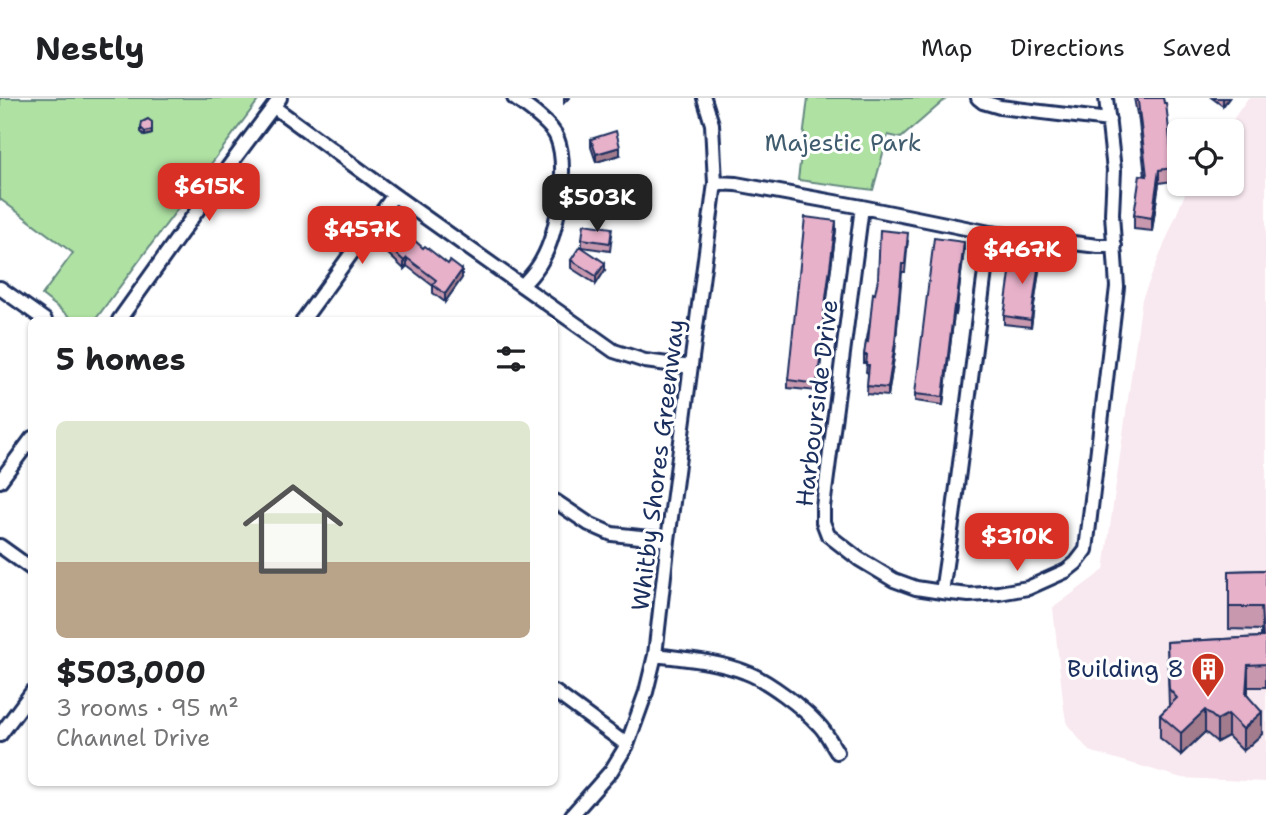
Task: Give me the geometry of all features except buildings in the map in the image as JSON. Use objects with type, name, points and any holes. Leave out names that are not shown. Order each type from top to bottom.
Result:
[{"type":"street","points":[[514,98],[537,114],[557,137],[563,170],[551,239],[542,260],[522,286]]},
{"type":"street","name":"Whitby Shores Greenway","points":[[572,815],[611,771],[627,745],[646,692],[655,656],[715,183],[712,124],[704,98]]},
{"type":"street","points":[[978,98],[1000,107],[1109,120]]},
{"type":"street","name":"Harbourside Drive","points":[[862,207],[823,507],[823,522],[828,535],[859,559],[916,588],[970,595],[1028,588],[1066,571],[1086,550],[1117,287],[1112,214],[1114,170],[1107,98]]},
{"type":"street","points":[[121,317],[277,102],[394,195],[614,351],[645,361],[691,367]]},
{"type":"street","points":[[715,183],[736,184],[989,233],[1115,246]]},
{"type":"street","points":[[306,317],[394,195]]},
{"type":"street","points":[[942,592],[989,233]]},
{"type":"street","points":[[0,288],[41,317]]},
{"type":"street","points":[[0,481],[28,443]]},
{"type":"street","points":[[558,503],[589,524],[612,534],[668,540]]},
{"type":"street","points":[[0,546],[28,566]]},
{"type":"street","points":[[655,656],[705,662],[747,672],[804,711],[821,727],[837,752]]},
{"type":"street","points":[[558,694],[627,745]]},
{"type":"street","points":[[0,734],[28,697]]},
{"type":"shaded area","points":[[1248,98],[1266,98],[1266,782],[1182,778],[1089,751],[1067,724],[1053,608],[1104,570],[1142,299],[1184,196],[1244,196],[1244,119],[1233,119]]},
{"type":"green space","points":[[0,98],[260,98],[97,317],[70,317],[42,295],[73,253],[0,199]]},
{"type":"green space","name":"Majestic Park","points":[[808,98],[947,98],[901,138],[888,135],[873,190],[798,180]]},
{"type":"place","name":"Building 8","points":[[1208,699]]}]
